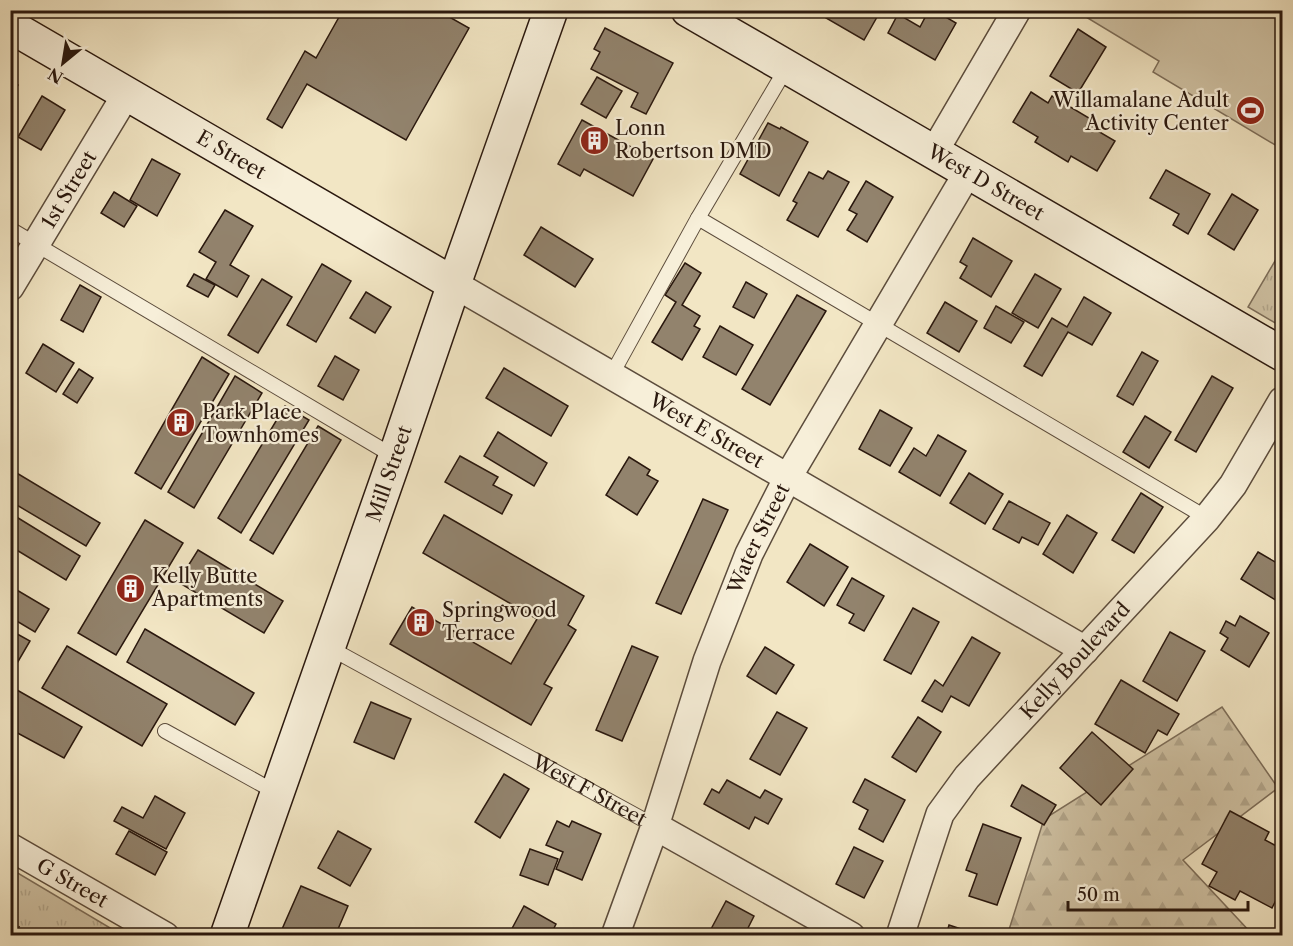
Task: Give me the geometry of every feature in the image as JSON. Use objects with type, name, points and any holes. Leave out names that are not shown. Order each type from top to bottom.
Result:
[{"type":"street","name":"Mill Street","points":[[227,936],[551,10]]},
{"type":"street","name":"West D Street","points":[[688,10],[1282,354]]},
{"type":"street","points":[[934,152],[1017,10]]},
{"type":"street","name":"E Street","points":[[10,26],[454,284]]},
{"type":"street","name":"1st Street","points":[[10,286],[127,93]]},
{"type":"street","name":"Water Street","points":[[615,936],[654,826],[707,661],[749,554],[788,477],[968,171]]},
{"type":"street","name":"West E Street","points":[[454,284],[1085,650]]},
{"type":"street","name":"Kelly Boulevard","points":[[900,936],[940,814],[967,777],[1207,518],[1233,485],[1282,401]]},
{"type":"street","name":"West F Street","points":[[654,826],[850,936]]},
{"type":"street","name":"G Street","points":[[10,847],[165,936]]},
{"type":"lane","points":[[612,374],[698,218],[788,67]]},
{"type":"lane","points":[[698,218],[1207,518]]},
{"type":"lane","points":[[10,229],[395,457]]},
{"type":"lane","name":"West F Street","points":[[328,647],[654,826]]},
{"type":"lane","points":[[165,731],[277,792]]},
{"type":"path","points":[[10,923],[33,936]]},
{"type":"green space","name":"Willamalane Adult Activity Center","points":[[1076,11],[1282,11],[1282,149],[1153,72],[1159,61]]},
{"type":"green space","points":[[1282,249],[1282,327],[1248,307]]},
{"type":"green space","points":[[1222,707],[1278,788],[1183,860],[1253,935],[1007,936],[1044,819]]},
{"type":"green space","points":[[11,869],[122,935],[11,935]]},
{"type":"building","points":[[343,10],[437,10],[469,28],[406,140],[307,84],[282,128],[267,119],[305,51],[316,58]]},
{"type":"building","points":[[830,10],[881,10],[864,40],[826,18]]},
{"type":"building","points":[[929,10],[934,10],[956,23],[935,60],[888,33],[898,14],[920,27]]},
{"type":"building","points":[[605,28],[673,63],[646,114],[631,107],[638,93],[591,69],[600,52],[594,49]]},
{"type":"building","points":[[1078,29],[1106,47],[1078,93],[1050,76]]},
{"type":"building","points":[[597,77],[622,91],[606,118],[581,104]]},
{"type":"building","points":[[10,81],[18,85],[10,98]]},
{"type":"building","points":[[1031,92],[1048,103],[1052,96],[1099,124],[1096,130],[1115,141],[1097,171],[1071,156],[1068,162],[1035,142],[1038,137],[1013,122]]},
{"type":"building","points":[[42,96],[65,110],[41,150],[18,137]]},
{"type":"building","name":"Lonn Robertson DMD","points":[[582,120],[653,159],[633,196],[584,169],[580,176],[558,164]]},
{"type":"building","points":[[768,123],[780,129],[781,127],[808,142],[779,196],[740,174]]},
{"type":"building","points":[[152,159],[180,174],[157,216],[130,200]]},
{"type":"building","points":[[1166,170],[1210,194],[1188,234],[1173,225],[1179,214],[1150,198]]},
{"type":"building","points":[[828,171],[849,182],[818,237],[787,220],[797,203],[793,201],[809,172],[823,179]]},
{"type":"building","points":[[866,181],[893,197],[867,242],[847,230],[857,214],[849,210]]},
{"type":"building","points":[[114,192],[137,206],[124,227],[101,213]]},
{"type":"building","points":[[1232,194],[1258,210],[1234,250],[1208,234]]},
{"type":"building","points":[[225,210],[253,226],[230,265],[249,276],[237,297],[206,279],[216,262],[199,252]]},
{"type":"building","points":[[541,227],[593,259],[575,287],[524,255]]},
{"type":"building","points":[[973,238],[1012,261],[991,297],[960,278],[967,266],[960,262]]},
{"type":"building","points":[[685,263],[701,273],[682,305],[700,316],[694,326],[700,329],[682,360],[652,342],[676,302],[665,295]]},
{"type":"building","points":[[322,264],[351,281],[316,342],[287,325]]},
{"type":"building","points":[[194,274],[215,285],[208,297],[187,286]]},
{"type":"building","points":[[1035,274],[1061,289],[1038,328],[1012,313]]},
{"type":"building","points":[[262,279],[292,297],[258,353],[228,335]]},
{"type":"building","points":[[746,282],[767,294],[754,318],[733,307]]},
{"type":"building","points":[[80,285],[101,297],[83,332],[61,320]]},
{"type":"building","points":[[366,292],[391,307],[375,333],[350,318]]},
{"type":"building","points":[[797,295],[826,311],[770,405],[742,389]]},
{"type":"building","points":[[1084,297],[1111,313],[1092,345],[1068,332],[1042,376],[1024,366],[1052,318],[1067,327]]},
{"type":"building","points":[[945,302],[977,321],[959,352],[927,333]]},
{"type":"building","points":[[996,306],[1024,322],[1011,343],[984,328]]},
{"type":"building","points":[[720,326],[753,345],[736,375],[703,357]]},
{"type":"building","points":[[43,344],[74,363],[56,392],[26,373]]},
{"type":"building","points":[[1142,352],[1158,361],[1133,405],[1117,396]]},
{"type":"building","points":[[335,356],[359,370],[343,400],[318,386]]},
{"type":"building","name":"Park Place Townhomes","points":[[202,357],[229,374],[161,489],[135,473]]},
{"type":"building","points":[[504,368],[568,406],[551,436],[486,398]]},
{"type":"building","points":[[79,369],[93,378],[77,403],[63,394]]},
{"type":"building","name":"Park Place Townhomes","points":[[235,376],[262,393],[194,508],[168,492]]},
{"type":"building","points":[[1212,376],[1233,388],[1196,452],[1175,440]]},
{"type":"building","name":"Park Place Townhomes","points":[[285,406],[309,420],[241,533],[218,518]]},
{"type":"building","points":[[880,410],[912,428],[890,466],[859,449]]},
{"type":"building","points":[[1145,416],[1171,432],[1149,468],[1123,452]]},
{"type":"building","name":"Park Place Townhomes","points":[[318,426],[341,440],[273,554],[250,540]]},
{"type":"building","points":[[498,432],[547,463],[534,486],[484,456]]},
{"type":"building","points":[[938,435],[966,451],[940,496],[899,472],[914,448],[926,456]]},
{"type":"building","points":[[460,456],[498,477],[493,485],[512,495],[502,514],[445,482]]},
{"type":"building","points":[[629,457],[650,470],[647,475],[658,481],[637,515],[606,495]]},
{"type":"building","points":[[10,469],[100,523],[86,546],[10,501]]},
{"type":"building","points":[[969,473],[1003,494],[985,524],[950,503]]},
{"type":"building","points":[[1141,493],[1163,507],[1134,553],[1112,540]]},
{"type":"building","points":[[703,499],[728,510],[681,614],[656,603]]},
{"type":"building","points":[[1009,501],[1050,523],[1038,545],[1022,537],[1019,543],[993,529]]},
{"type":"building","points":[[10,513],[80,556],[66,580],[10,546]]},
{"type":"building","name":"Springwood Terrace","points":[[444,515],[584,596],[568,625],[576,630],[544,684],[552,688],[531,725],[390,644],[412,607],[511,664],[537,619],[423,553]]},
{"type":"building","points":[[1067,515],[1097,533],[1073,573],[1043,554]]},
{"type":"building","name":"Kelly Butte Apartments","points":[[145,520],[183,543],[116,655],[78,633]]},
{"type":"building","points":[[810,544],[848,567],[824,606],[787,582]]},
{"type":"building","name":"Kelly Butte Apartments","points":[[198,550],[283,601],[264,633],[178,582]]},
{"type":"building","points":[[1258,552],[1282,566],[1282,604],[1241,579]]},
{"type":"building","points":[[852,578],[884,596],[864,631],[849,623],[854,614],[837,605]]},
{"type":"building","points":[[10,586],[49,609],[35,632],[10,617]]},
{"type":"building","points":[[913,608],[939,622],[911,674],[884,660]]},
{"type":"building","points":[[1240,616],[1269,633],[1249,667],[1221,650],[1228,638],[1220,633],[1226,621],[1235,626]]},
{"type":"building","name":"Kelly Butte Apartments","points":[[145,629],[254,693],[235,725],[127,662]]},
{"type":"building","points":[[10,630],[30,641],[16,665],[10,662]]},
{"type":"building","points":[[1170,632],[1205,651],[1177,701],[1143,681]]},
{"type":"building","points":[[972,637],[1000,653],[969,706],[951,696],[942,712],[922,701],[935,680],[943,686]]},
{"type":"building","points":[[67,646],[167,704],[142,746],[42,688]]},
{"type":"building","points":[[632,646],[658,657],[622,741],[596,730]]},
{"type":"building","points":[[765,647],[794,665],[776,694],[747,676]]},
{"type":"building","points":[[1121,680],[1179,714],[1167,735],[1158,730],[1145,753],[1095,724]]},
{"type":"building","points":[[17,690],[82,727],[64,758],[10,729],[10,701]]},
{"type":"building","points":[[371,702],[411,719],[394,759],[354,742]]},
{"type":"building","points":[[777,712],[807,728],[780,775],[750,759]]},
{"type":"building","points":[[918,717],[941,732],[916,772],[892,757]]},
{"type":"building","points":[[1092,732],[1133,769],[1101,805],[1060,768]]},
{"type":"building","points":[[504,774],[529,789],[500,838],[475,822]]},
{"type":"building","points":[[865,779],[905,800],[883,842],[859,829],[868,810],[853,802]]},
{"type":"building","points":[[727,780],[760,798],[765,790],[782,799],[768,824],[755,817],[749,829],[704,804],[712,789],[719,793]]},
{"type":"building","points":[[1022,785],[1056,805],[1044,825],[1011,806]]},
{"type":"building","points":[[155,796],[185,813],[166,849],[114,821],[122,807],[143,818]]},
{"type":"building","points":[[1230,811],[1269,832],[1265,840],[1282,849],[1282,888],[1272,908],[1240,891],[1235,900],[1209,886],[1217,872],[1202,864]]},
{"type":"building","points":[[557,821],[569,827],[572,821],[601,834],[582,880],[556,869],[563,852],[546,845]]},
{"type":"building","points":[[983,824],[1021,838],[997,905],[969,896],[977,874],[966,870]]},
{"type":"building","points":[[129,831],[167,852],[155,875],[116,854]]},
{"type":"building","points":[[338,831],[371,849],[350,886],[318,868]]},
{"type":"building","points":[[854,847],[883,861],[864,898],[836,884]]},
{"type":"building","points":[[530,849],[558,859],[548,885],[520,875]]},
{"type":"building","points":[[301,886],[348,906],[335,936],[279,936]]},
{"type":"building","points":[[726,901],[754,916],[747,930],[756,936],[718,936],[710,931]]},
{"type":"building","points":[[524,906],[556,924],[550,936],[508,936]]},
{"type":"building","points":[[949,925],[982,936],[946,936]]},
{"type":"place","name":"Willamalane Adult Activity Center","points":[[1250,111]]},
{"type":"place","name":"Lonn Robertson DMD","points":[[594,140]]},
{"type":"place","name":"Park Place Townhomes","points":[[181,423]]},
{"type":"place","name":"Kelly Butte Apartments","points":[[131,588]]},
{"type":"place","name":"Springwood Terrace","points":[[421,622]]}]
